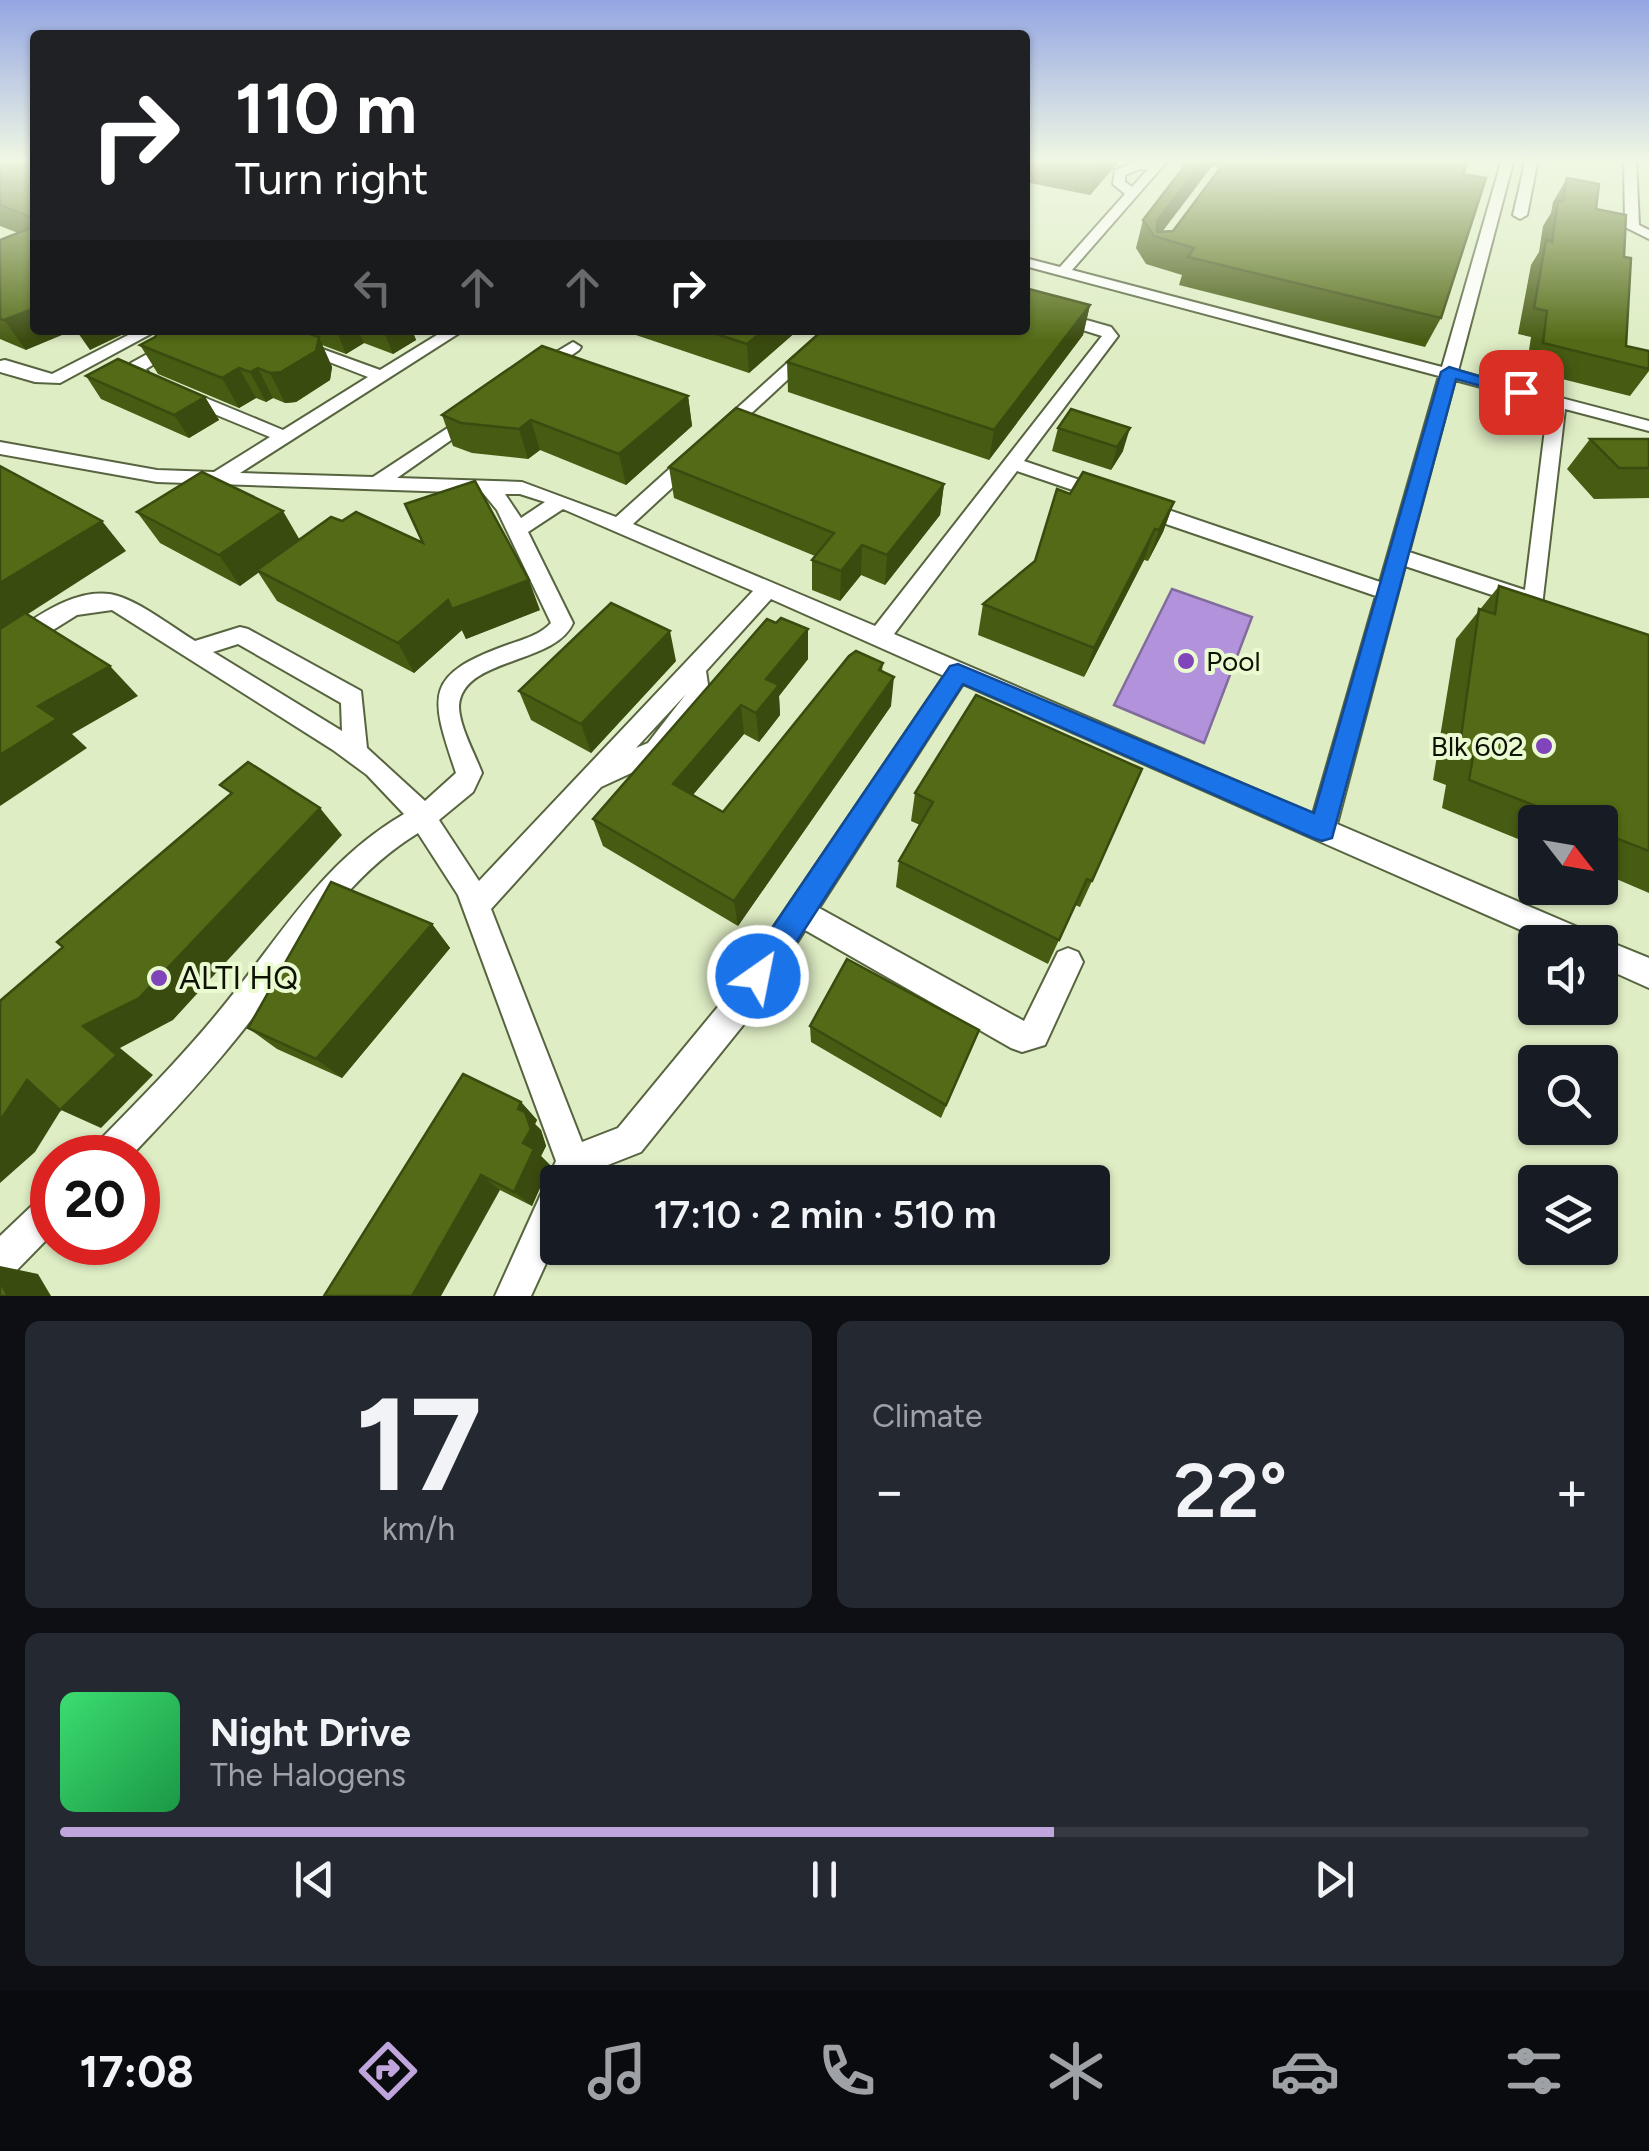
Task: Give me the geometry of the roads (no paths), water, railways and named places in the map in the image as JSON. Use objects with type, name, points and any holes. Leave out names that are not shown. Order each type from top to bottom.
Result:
[{"type":"lane","points":[[1062,272],[1109,219]]},
{"type":"lane","points":[[1322,829],[1491,219]]},
{"type":"lane","points":[[1632,219],[1632,227],[1649,235]]},
{"type":"lane","points":[[1030,263],[1135,283],[1649,426]]},
{"type":"lane","points":[[880,638],[1110,333],[1030,309]]},
{"type":"lane","points":[[0,367],[5,365],[35,378],[54,379],[140,335]]},
{"type":"lane","points":[[194,335],[137,367],[143,378],[285,437]]},
{"type":"lane","points":[[269,335],[381,376]]},
{"type":"lane","points":[[218,478],[448,335]]},
{"type":"lane","points":[[619,525],[828,335]]},
{"type":"lane","points":[[524,381],[573,346]]},
{"type":"lane","points":[[1398,556],[1543,604],[1557,402]]},
{"type":"lane","points":[[376,484],[491,404]]},
{"type":"lane","points":[[0,448],[157,476],[522,488],[619,525],[1540,925]]},
{"type":"lane","points":[[1011,463],[1389,592]]},
{"type":"lane","points":[[127,1135],[202,1055],[360,858],[456,795],[467,782],[469,773],[447,709],[458,682],[476,668],[551,637],[561,627],[506,508],[489,487]]},
{"type":"lane","points":[[516,531],[562,501]]},
{"type":"lane","points":[[475,906],[592,780],[657,750],[698,698],[694,670],[768,589]]},
{"type":"lane","points":[[0,654],[64,612],[100,600],[116,603],[376,768],[422,814],[469,889],[566,1165]]},
{"type":"lane","points":[[194,650],[240,636],[353,698],[354,752]]},
{"type":"lane","points":[[581,1165],[629,1140],[736,1008],[958,672]]},
{"type":"lane","points":[[800,912],[1022,1037],[1034,1034],[1068,962]]},
{"type":"lane","points":[[1618,960],[1649,974]]},
{"type":"lane","points":[[0,1261],[30,1232]]},
{"type":"lane","points":[[513,1296],[540,1236]]},
{"type":"place","name":"Pool","points":[[1186,661]]},
{"type":"place","name":"Blk 602","points":[[1544,746]]},
{"type":"place","name":"ALTI HQ","points":[[159,978]]}]
